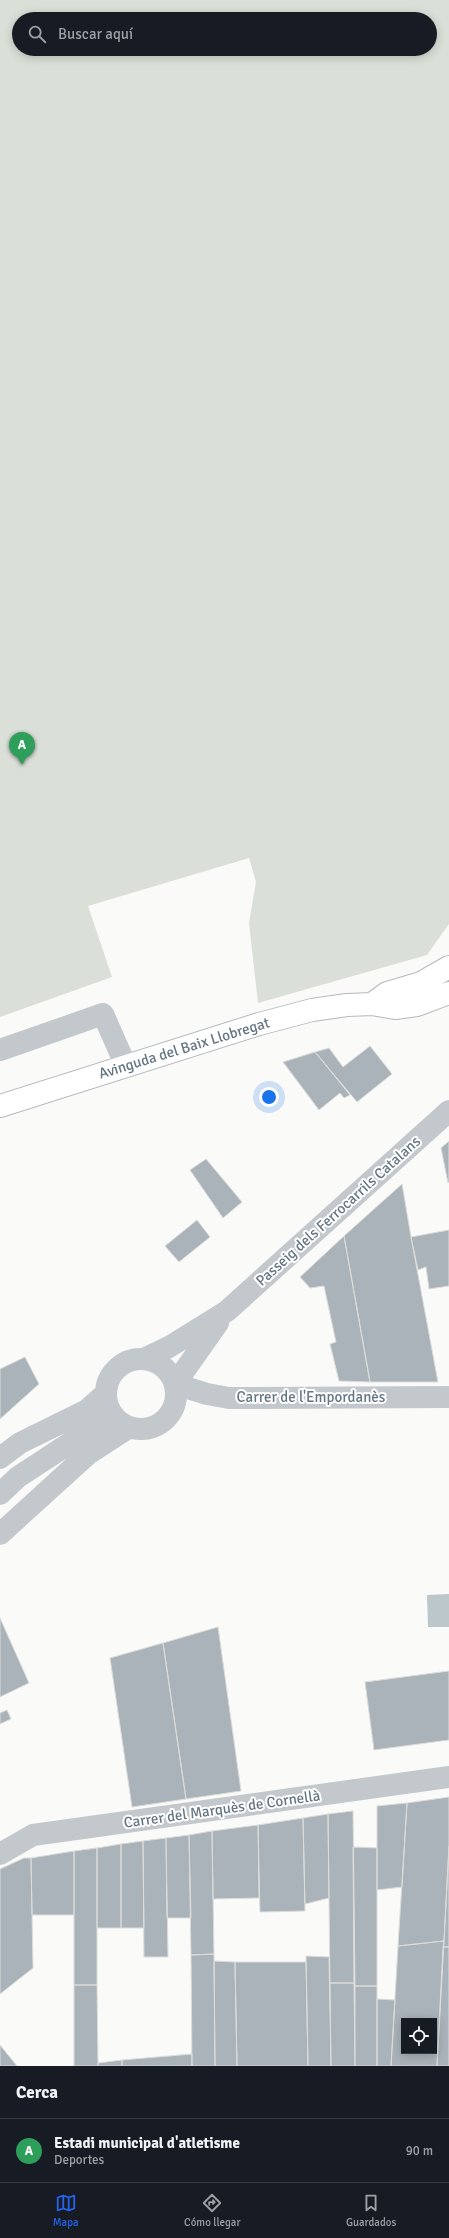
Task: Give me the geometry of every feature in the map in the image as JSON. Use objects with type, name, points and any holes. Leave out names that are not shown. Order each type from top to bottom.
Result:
[{"type":"main road","name":"Avinguda del Baix Llobregat","points":[[372,1004],[387,993],[421,983],[449,967]]},
{"type":"main road","name":"Avinguda del Baix Llobregat","points":[[0,1106],[274,1020],[312,1010],[372,1004],[394,1008],[417,1005],[449,993]]},
{"type":"street","points":[[0,1050],[103,1014],[126,1066]]},
{"type":"street","name":"Passeig dels Ferrocarrils Catalans","points":[[144,1359],[169,1347],[227,1311],[449,1111]]},
{"type":"street","name":"Passeig dels Ferrocarrils Catalans","points":[[175,1384],[227,1311]]},
{"type":"street","points":[[144,1359],[154,1362],[166,1369],[175,1384],[175,1403],[170,1414],[162,1423],[152,1428],[140,1430],[128,1428],[111,1415],[106,1405],[105,1394],[107,1383],[119,1366],[128,1361],[144,1359]]},
{"type":"street","name":"Carrer de l'Empordanès","points":[[175,1384],[207,1394],[228,1398],[449,1396]]},
{"type":"street","points":[[0,1458],[20,1444],[87,1410],[105,1394]]},
{"type":"street","points":[[0,1494],[18,1477],[102,1422]]},
{"type":"street","points":[[0,1534],[88,1454],[128,1428]]},
{"type":"street","name":"Carrer del Marquès de Cornellà","points":[[2,1848],[33,1835],[449,1777]]},
{"type":"shaded area","points":[[0,0],[449,0],[449,924],[427,955],[258,1003],[249,923],[256,882],[249,858],[88,906],[112,977],[0,1017]]},
{"type":"shaded area","points":[[449,1594],[449,1627],[428,1627],[427,1595]]},
{"type":"building","points":[[370,1046],[392,1074],[357,1102],[315,1052],[329,1048],[343,1067]]},
{"type":"building","points":[[315,1052],[350,1095],[344,1098],[340,1093],[319,1110],[283,1062]]},
{"type":"building","points":[[449,1141],[449,1182],[448,1183],[441,1148]]},
{"type":"building","points":[[206,1159],[242,1202],[223,1218],[190,1170]]},
{"type":"building","points":[[402,1184],[438,1382],[370,1382],[344,1236]]},
{"type":"building","points":[[197,1220],[210,1237],[179,1262],[165,1246]]},
{"type":"building","points":[[449,1230],[449,1286],[429,1289],[426,1267],[418,1270],[411,1237]]},
{"type":"building","points":[[344,1236],[370,1382],[339,1381],[330,1344],[336,1342],[324,1286],[310,1288],[300,1277]]},
{"type":"building","points":[[25,1357],[39,1384],[0,1419],[0,1369]]},
{"type":"building","points":[[0,1618],[29,1683],[0,1697]]},
{"type":"building","points":[[218,1627],[241,1791],[186,1799],[163,1643]]},
{"type":"building","points":[[163,1643],[186,1799],[132,1807],[110,1658]]},
{"type":"building","points":[[449,1671],[449,1740],[374,1750],[365,1682]]},
{"type":"building","points":[[7,1710],[11,1719],[0,1724],[0,1713]]},
{"type":"building","points":[[449,1797],[449,1846],[444,1941],[398,1946],[407,1803]]},
{"type":"building","points":[[407,1803],[402,1887],[377,1890],[377,1806]]},
{"type":"building","points":[[353,1811],[355,1983],[330,1983],[328,1814]]},
{"type":"building","points":[[328,1814],[329,1898],[305,1904],[303,1818]]},
{"type":"building","points":[[303,1818],[305,1911],[260,1912],[258,1825]]},
{"type":"building","points":[[258,1825],[259,1898],[213,1899],[212,1831]]},
{"type":"building","points":[[212,1831],[214,1954],[191,1955],[189,1835]]},
{"type":"building","points":[[189,1835],[191,1918],[167,1918],[166,1838]]},
{"type":"building","points":[[166,1838],[168,1957],[144,1957],[143,1841]]},
{"type":"building","points":[[143,1841],[144,1928],[121,1928],[121,1844]]},
{"type":"building","points":[[121,1844],[121,1928],[97,1928],[97,1848]]},
{"type":"building","points":[[449,1846],[449,1947],[443,1947],[444,1941]]},
{"type":"building","points":[[353,1847],[377,1848],[377,1986],[354,1986]]},
{"type":"building","points":[[97,1848],[97,1985],[74,1985],[74,1851]]},
{"type":"building","points":[[74,1851],[74,1915],[32,1915],[31,1858]]},
{"type":"building","points":[[24,1858],[31,1858],[33,1968],[0,1994],[0,1869]]},
{"type":"building","points":[[444,1941],[437,2066],[391,2066],[398,1946]]},
{"type":"building","points":[[443,1947],[449,1947],[449,2066],[437,2066]]},
{"type":"building","points":[[214,1954],[215,2066],[192,2066],[191,1955]]},
{"type":"building","points":[[306,1956],[329,1957],[331,2066],[308,2066]]},
{"type":"building","points":[[214,1961],[235,1962],[237,2066],[215,2066]]},
{"type":"building","points":[[235,1962],[306,1962],[308,2066],[237,2066]]},
{"type":"building","points":[[330,1983],[355,1983],[355,2066],[331,2066]]},
{"type":"building","points":[[74,1985],[97,1985],[98,2066],[74,2066]]},
{"type":"building","points":[[354,1986],[377,1986],[377,2066],[355,2066]]},
{"type":"building","points":[[377,1999],[395,2000],[391,2066],[377,2066]]},
{"type":"building","points":[[0,2045],[17,2066],[0,2066]]},
{"type":"building","points":[[192,2054],[192,2066],[122,2066],[122,2060]]},
{"type":"building","points":[[122,2060],[122,2066],[98,2066],[98,2063]]},
{"type":"place","name":"Estadi municipal d'atletisme","points":[[22,765]]}]
